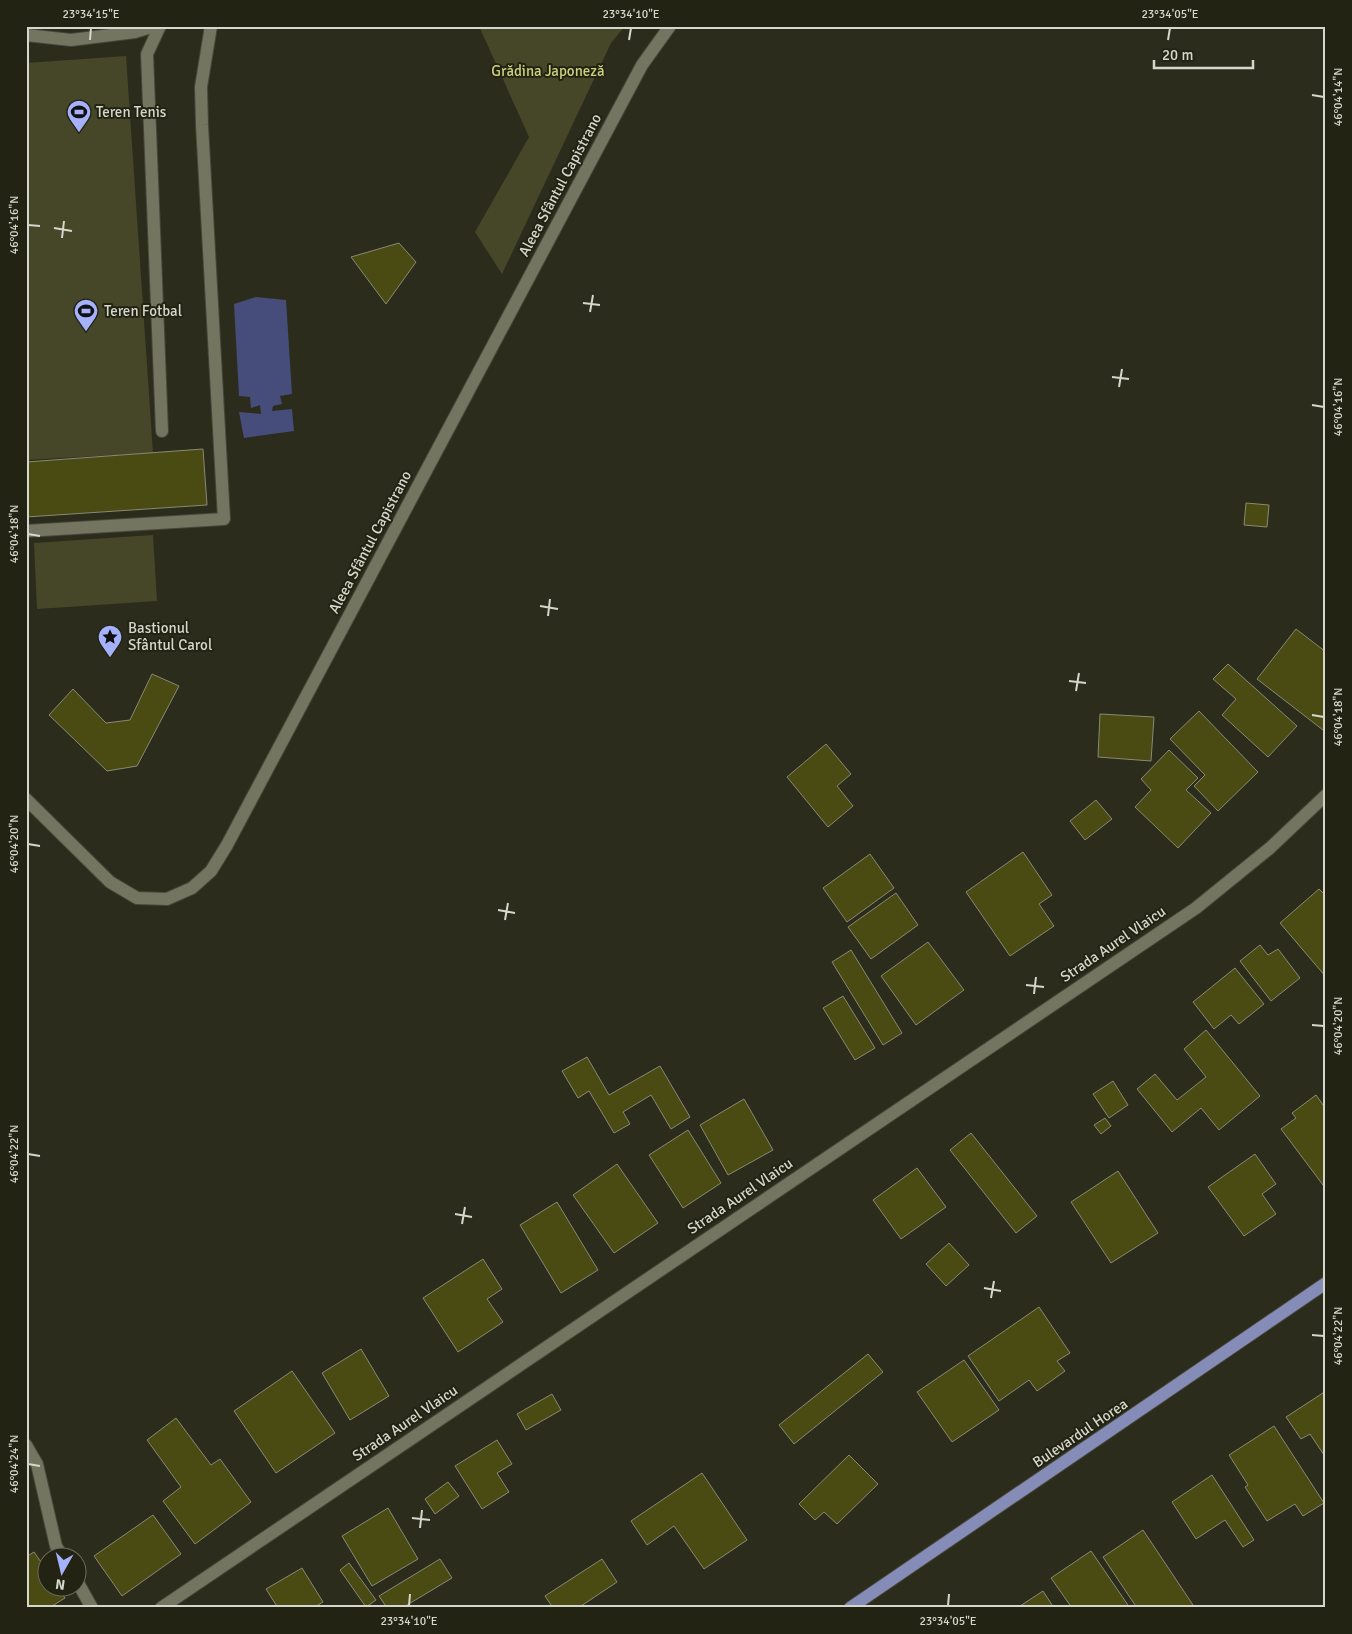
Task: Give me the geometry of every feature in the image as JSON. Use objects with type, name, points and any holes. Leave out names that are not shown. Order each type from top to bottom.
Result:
[{"type":"main road","name":"Bulevardul Horea","points":[[850,1608],[1326,1283]]},
{"type":"street","points":[[26,36],[71,40],[135,32],[154,26]]},
{"type":"street","points":[[160,26],[147,54],[162,431]]},
{"type":"street","points":[[26,530],[224,519],[202,125],[201,87],[211,26]]},
{"type":"street","name":"Aleea Sfântul Capistrano","points":[[26,799],[110,882],[137,898],[168,899],[192,888],[211,871],[227,845],[642,65],[670,26]]},
{"type":"street","name":"Strada Aurel Vlaicu","points":[[161,1608],[1196,908],[1270,848],[1326,795]]},
{"type":"street","points":[[26,1445],[37,1464],[56,1546]]},
{"type":"street","points":[[85,1596],[92,1608]]},
{"type":"green space","name":"Grădina Japoneză","points":[[479,26],[625,26],[611,43],[502,274],[475,232],[529,137]]},
{"type":"green space","name":"Teren Fotbal","points":[[126,56],[153,453],[26,460],[26,63]]},
{"type":"green space","points":[[153,535],[157,601],[37,609],[34,543]]},
{"type":"water","points":[[256,297],[286,300],[292,394],[280,396],[282,404],[273,406],[272,411],[292,409],[294,431],[244,438],[239,412],[261,414],[260,405],[251,408],[250,397],[239,396],[234,304]]},
{"type":"building","points":[[399,243],[416,262],[386,304],[351,257]]},
{"type":"building","points":[[203,449],[207,505],[26,517],[26,462]]},
{"type":"building","points":[[1246,503],[1269,505],[1267,527],[1244,525]]},
{"type":"building","points":[[1296,629],[1326,652],[1326,727],[1323,730],[1257,679]]},
{"type":"building","points":[[1228,664],[1297,726],[1268,757],[1222,715],[1236,699],[1213,679]]},
{"type":"building","points":[[152,674],[179,686],[137,766],[107,771],[49,715],[73,689],[106,723],[130,720]]},
{"type":"building","points":[[1199,711],[1258,772],[1218,811],[1194,786],[1205,775],[1170,739]]},
{"type":"building","points":[[1100,714],[1154,717],[1151,761],[1098,757]]},
{"type":"building","points":[[826,744],[851,774],[837,786],[853,806],[828,827],[787,777]]},
{"type":"building","points":[[1169,750],[1198,778],[1186,790],[1211,813],[1178,848],[1135,807],[1151,790],[1141,779]]},
{"type":"building","points":[[1096,800],[1112,819],[1085,840],[1070,821]]},
{"type":"building","points":[[1023,852],[1052,895],[1039,904],[1054,926],[1010,956],[966,892]]},
{"type":"building","points":[[870,854],[894,888],[847,922],[823,888]]},
{"type":"building","points":[[1319,889],[1326,896],[1326,977],[1280,923]]},
{"type":"building","points":[[896,893],[918,925],[871,959],[848,927]]},
{"type":"building","points":[[928,942],[964,990],[916,1025],[881,976]]},
{"type":"building","points":[[1260,945],[1268,955],[1278,949],[1300,978],[1271,1001],[1240,961]]},
{"type":"building","points":[[851,950],[902,1033],[883,1045],[832,962]]},
{"type":"building","points":[[1235,968],[1264,1004],[1239,1024],[1231,1015],[1214,1029],[1193,1002]]},
{"type":"building","points":[[843,996],[875,1048],[855,1060],[823,1008]]},
{"type":"building","points":[[1206,1030],[1260,1096],[1219,1130],[1201,1108],[1172,1132],[1137,1089],[1155,1074],[1177,1100],[1206,1077],[1184,1049]]},
{"type":"building","points":[[587,1057],[609,1095],[660,1066],[690,1117],[671,1129],[651,1095],[623,1112],[630,1124],[614,1133],[589,1091],[578,1098],[562,1071]]},
{"type":"building","points":[[1113,1081],[1128,1105],[1109,1118],[1093,1094]]},
{"type":"building","points":[[1316,1095],[1326,1109],[1326,1189],[1281,1129],[1296,1118],[1292,1113]]},
{"type":"building","points":[[744,1099],[773,1150],[728,1175],[700,1125]]},
{"type":"building","points":[[1105,1118],[1111,1126],[1101,1134],[1094,1125]]},
{"type":"building","points":[[688,1130],[721,1183],[683,1208],[649,1155]]},
{"type":"building","points":[[971,1133],[1037,1216],[1016,1233],[950,1150]]},
{"type":"building","points":[[1255,1154],[1276,1184],[1262,1194],[1276,1214],[1244,1236],[1208,1187]]},
{"type":"building","points":[[617,1164],[658,1223],[614,1253],[573,1195]]},
{"type":"building","points":[[917,1168],[946,1207],[901,1239],[873,1200]]},
{"type":"building","points":[[1118,1171],[1158,1233],[1111,1263],[1071,1202]]},
{"type":"building","points":[[557,1202],[598,1270],[561,1293],[520,1225]]},
{"type":"building","points":[[949,1243],[969,1265],[946,1286],[926,1264]]},
{"type":"building","points":[[483,1259],[502,1289],[487,1299],[503,1322],[458,1352],[423,1298]]},
{"type":"building","points":[[1039,1307],[1070,1353],[1057,1361],[1065,1371],[1037,1391],[1029,1380],[999,1401],[968,1356]]},
{"type":"building","points":[[361,1349],[389,1396],[350,1420],[322,1373]]},
{"type":"building","points":[[868,1354],[883,1372],[794,1444],[779,1425]]},
{"type":"building","points":[[964,1360],[999,1410],[952,1442],[917,1392]]},
{"type":"building","points":[[292,1371],[335,1433],[276,1473],[234,1411]]},
{"type":"building","points":[[1326,1391],[1326,1458],[1310,1434],[1301,1439],[1286,1417]]},
{"type":"building","points":[[552,1394],[561,1410],[526,1430],[517,1414]]},
{"type":"building","points":[[176,1418],[211,1465],[220,1459],[251,1502],[195,1544],[163,1501],[181,1487],[147,1440]]},
{"type":"building","points":[[1274,1426],[1324,1503],[1303,1516],[1295,1504],[1267,1521],[1245,1487],[1248,1485],[1229,1455]]},
{"type":"building","points":[[497,1440],[512,1464],[497,1473],[509,1492],[482,1509],[455,1466]]},
{"type":"building","points":[[849,1455],[878,1484],[837,1524],[824,1512],[815,1520],[799,1504]]},
{"type":"building","points":[[702,1473],[747,1540],[704,1569],[674,1526],[647,1545],[631,1521]]},
{"type":"building","points":[[1212,1475],[1254,1540],[1243,1547],[1225,1520],[1196,1539],[1172,1502]]},
{"type":"building","points":[[448,1482],[459,1496],[435,1514],[425,1499]]},
{"type":"building","points":[[388,1508],[418,1559],[372,1586],[342,1536]]},
{"type":"building","points":[[153,1515],[181,1554],[122,1596],[94,1556]]},
{"type":"building","points":[[1143,1530],[1195,1608],[1137,1608],[1103,1557]]},
{"type":"building","points":[[1091,1551],[1130,1608],[1072,1608],[1051,1578]]},
{"type":"building","points":[[34,1552],[38,1558],[38,1596],[64,1596],[65,1598],[49,1608],[26,1608],[26,1557]]},
{"type":"building","points":[[440,1559],[452,1578],[402,1608],[387,1608],[379,1596]]},
{"type":"building","points":[[602,1559],[617,1582],[578,1608],[553,1608],[545,1596]]},
{"type":"building","points":[[349,1563],[376,1600],[366,1607],[340,1570]]},
{"type":"building","points":[[302,1568],[323,1602],[313,1608],[278,1608],[266,1589]]},
{"type":"building","points":[[1043,1591],[1054,1608],[1017,1608]]},
{"type":"place","name":"Teren Tenis","points":[[79,133]]},
{"type":"place","name":"Teren Fotbal","points":[[86,332]]},
{"type":"place","name":"Bastionul Sfântul Carol","points":[[110,658]]}]
